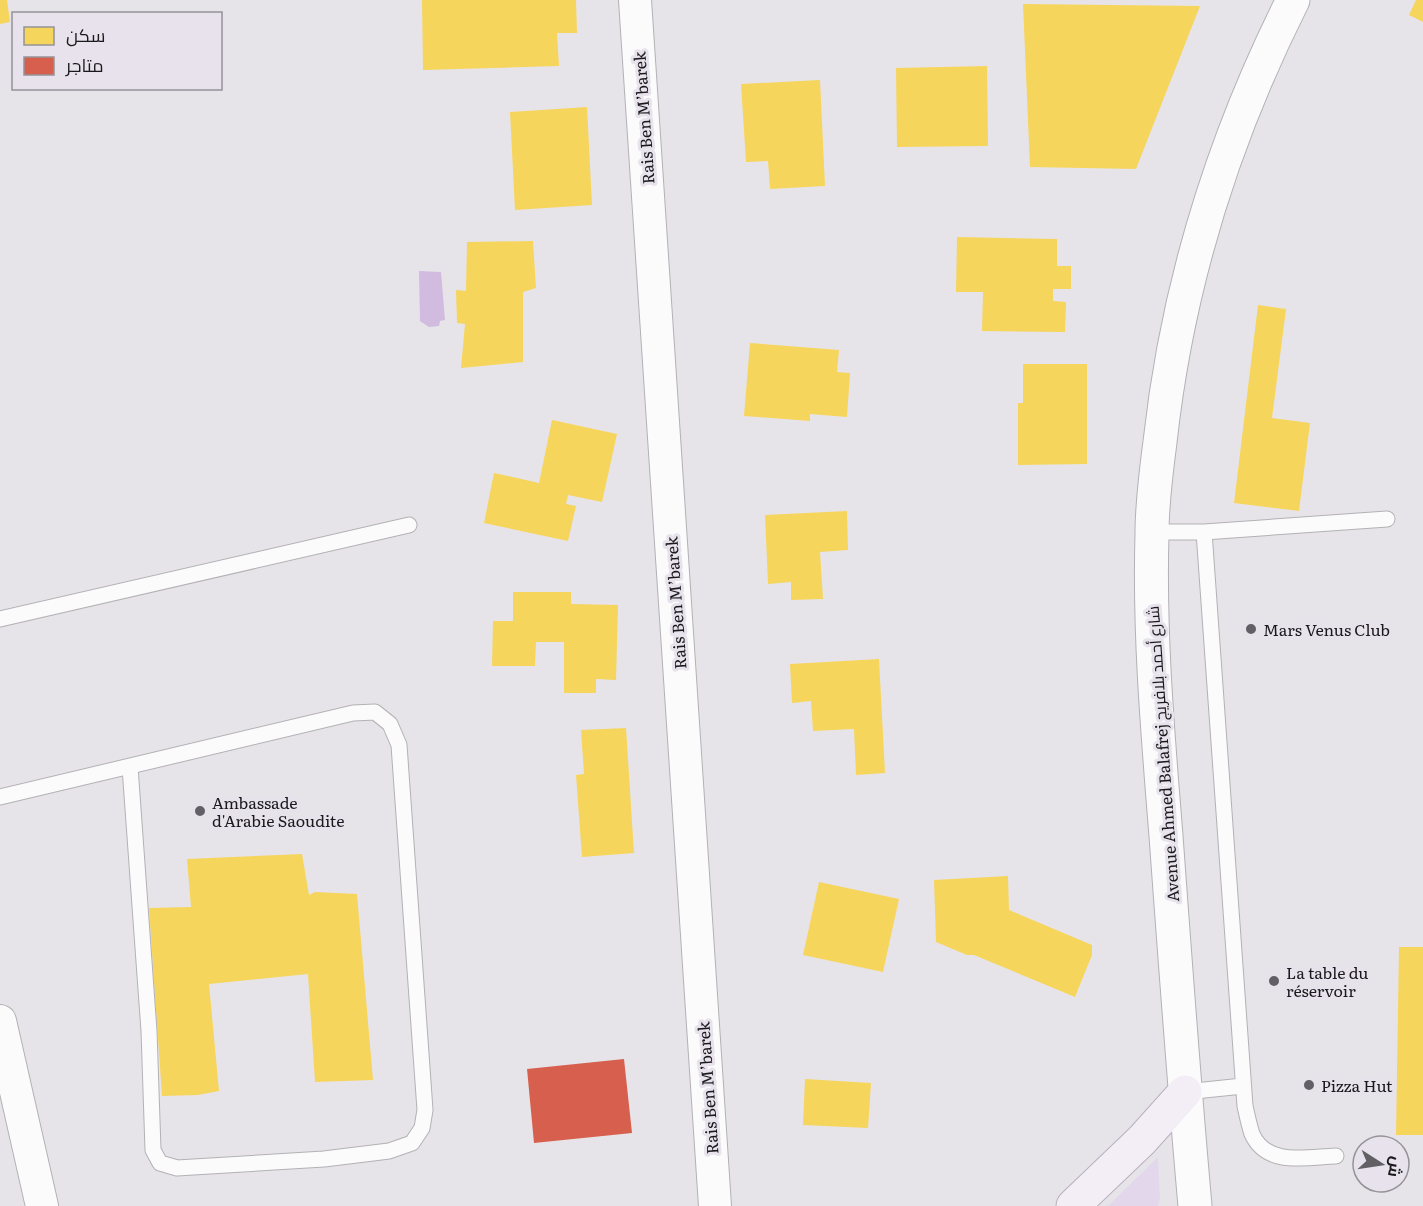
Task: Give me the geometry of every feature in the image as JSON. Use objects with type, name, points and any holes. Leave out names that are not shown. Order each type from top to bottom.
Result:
[{"type":"main road","name":"Avenue Ahmed Balafrej شارع أحمد بلافريج","points":[[1195,1206],[1153,665],[1152,532],[1164,405],[1197,246],[1232,135],[1251,88],[1293,0]]},
{"type":"main road","points":[[1072,1206],[1142,1140],[1185,1092]]},
{"type":"street","name":"Rais Ben M’barek","points":[[635,0],[715,1206]]},
{"type":"street","points":[[0,1021],[42,1206]]},
{"type":"lane","points":[[1152,532],[1204,532],[1387,519]]},
{"type":"lane","points":[[0,619],[409,525]]},
{"type":"lane","points":[[1204,532],[1245,1106],[1252,1134],[1261,1148],[1276,1158],[1336,1156]]},
{"type":"lane","points":[[0,797],[353,713],[375,712],[390,724],[399,745],[425,1110],[422,1128],[412,1143],[389,1151],[324,1159],[177,1168],[160,1163],[153,1150],[149,1031],[130,767]]},
{"type":"lane","points":[[1185,1092],[1243,1086]]},
{"type":"shaded area","points":[[419,271],[441,272],[445,320],[440,321],[439,326],[429,327],[420,321]]},
{"type":"shaded area","points":[[1158,1157],[1160,1199],[1158,1206],[1108,1206]]},
{"type":"building: سكن","points":[[0,0],[7,0],[10,22],[0,24]]},
{"type":"building: سكن","points":[[422,0],[576,0],[577,33],[557,33],[559,66],[423,70]]},
{"type":"building: سكن","points":[[1416,0],[1423,0],[1423,22],[1409,15]]},
{"type":"building: سكن","points":[[1023,4],[1200,6],[1136,169],[1030,167]]},
{"type":"building: سكن","points":[[987,66],[988,146],[897,147],[896,68]]},
{"type":"building: سكن","points":[[820,80],[825,186],[770,189],[768,161],[746,162],[741,84]]},
{"type":"building: سكن","points":[[587,107],[592,205],[515,210],[510,112]]},
{"type":"building: سكن","points":[[957,237],[1057,239],[1057,266],[1071,266],[1071,289],[1053,289],[1053,301],[1066,302],[1065,332],[982,331],[983,292],[956,292]]},
{"type":"building: سكن","points":[[533,241],[536,288],[523,292],[523,362],[461,368],[465,324],[457,323],[456,290],[466,291],[467,242]]},
{"type":"building: سكن","points":[[1258,305],[1286,309],[1272,418],[1310,423],[1299,511],[1234,503]]},
{"type":"building: سكن","points":[[750,343],[839,350],[837,372],[850,373],[847,417],[810,414],[810,421],[744,416]]},
{"type":"building: سكن","points":[[1023,364],[1087,364],[1087,464],[1018,465],[1018,403],[1023,403]]},
{"type":"building: سكن","points":[[552,420],[617,434],[602,502],[568,495],[566,504],[576,506],[568,541],[484,523],[494,473],[539,483]]},
{"type":"building: سكن","points":[[847,511],[848,550],[820,552],[823,599],[791,600],[791,582],[768,584],[765,515]]},
{"type":"building: سكن","points":[[513,592],[571,592],[571,604],[618,605],[616,680],[596,679],[596,693],[564,693],[564,642],[536,642],[535,666],[492,666],[493,621],[513,621]]},
{"type":"building: سكن","points":[[879,659],[885,773],[856,775],[854,729],[813,731],[811,701],[792,703],[790,664]]},
{"type":"building: سكن","points":[[626,728],[634,853],[582,857],[576,775],[584,774],[581,730]]},
{"type":"building: سكن","points":[[302,854],[309,895],[315,892],[357,894],[373,1080],[315,1082],[308,974],[209,984],[219,1091],[198,1095],[162,1096],[149,908],[191,907],[187,859]]},
{"type":"building: سكن","points":[[1008,876],[1009,910],[1092,945],[1092,955],[1075,997],[974,955],[967,955],[936,942],[934,880]]},
{"type":"building: سكن","points":[[819,882],[899,899],[883,972],[803,955]]},
{"type":"building: سكن","points":[[1399,947],[1423,947],[1423,1135],[1396,1134]]},
{"type":"building: سكن","points":[[805,1079],[871,1083],[868,1128],[803,1125]]},
{"type":"building: متاجر","points":[[624,1059],[632,1133],[534,1143],[527,1069]]},
{"type":"place","name":"Mars Venus Club","points":[[1251,629]]},
{"type":"place","name":"Ambassade d'Arabie Saoudite","points":[[200,811]]},
{"type":"place","name":"La table du réservoir","points":[[1274,981]]},
{"type":"place","name":"Pizza Hut","points":[[1309,1085]]}]
